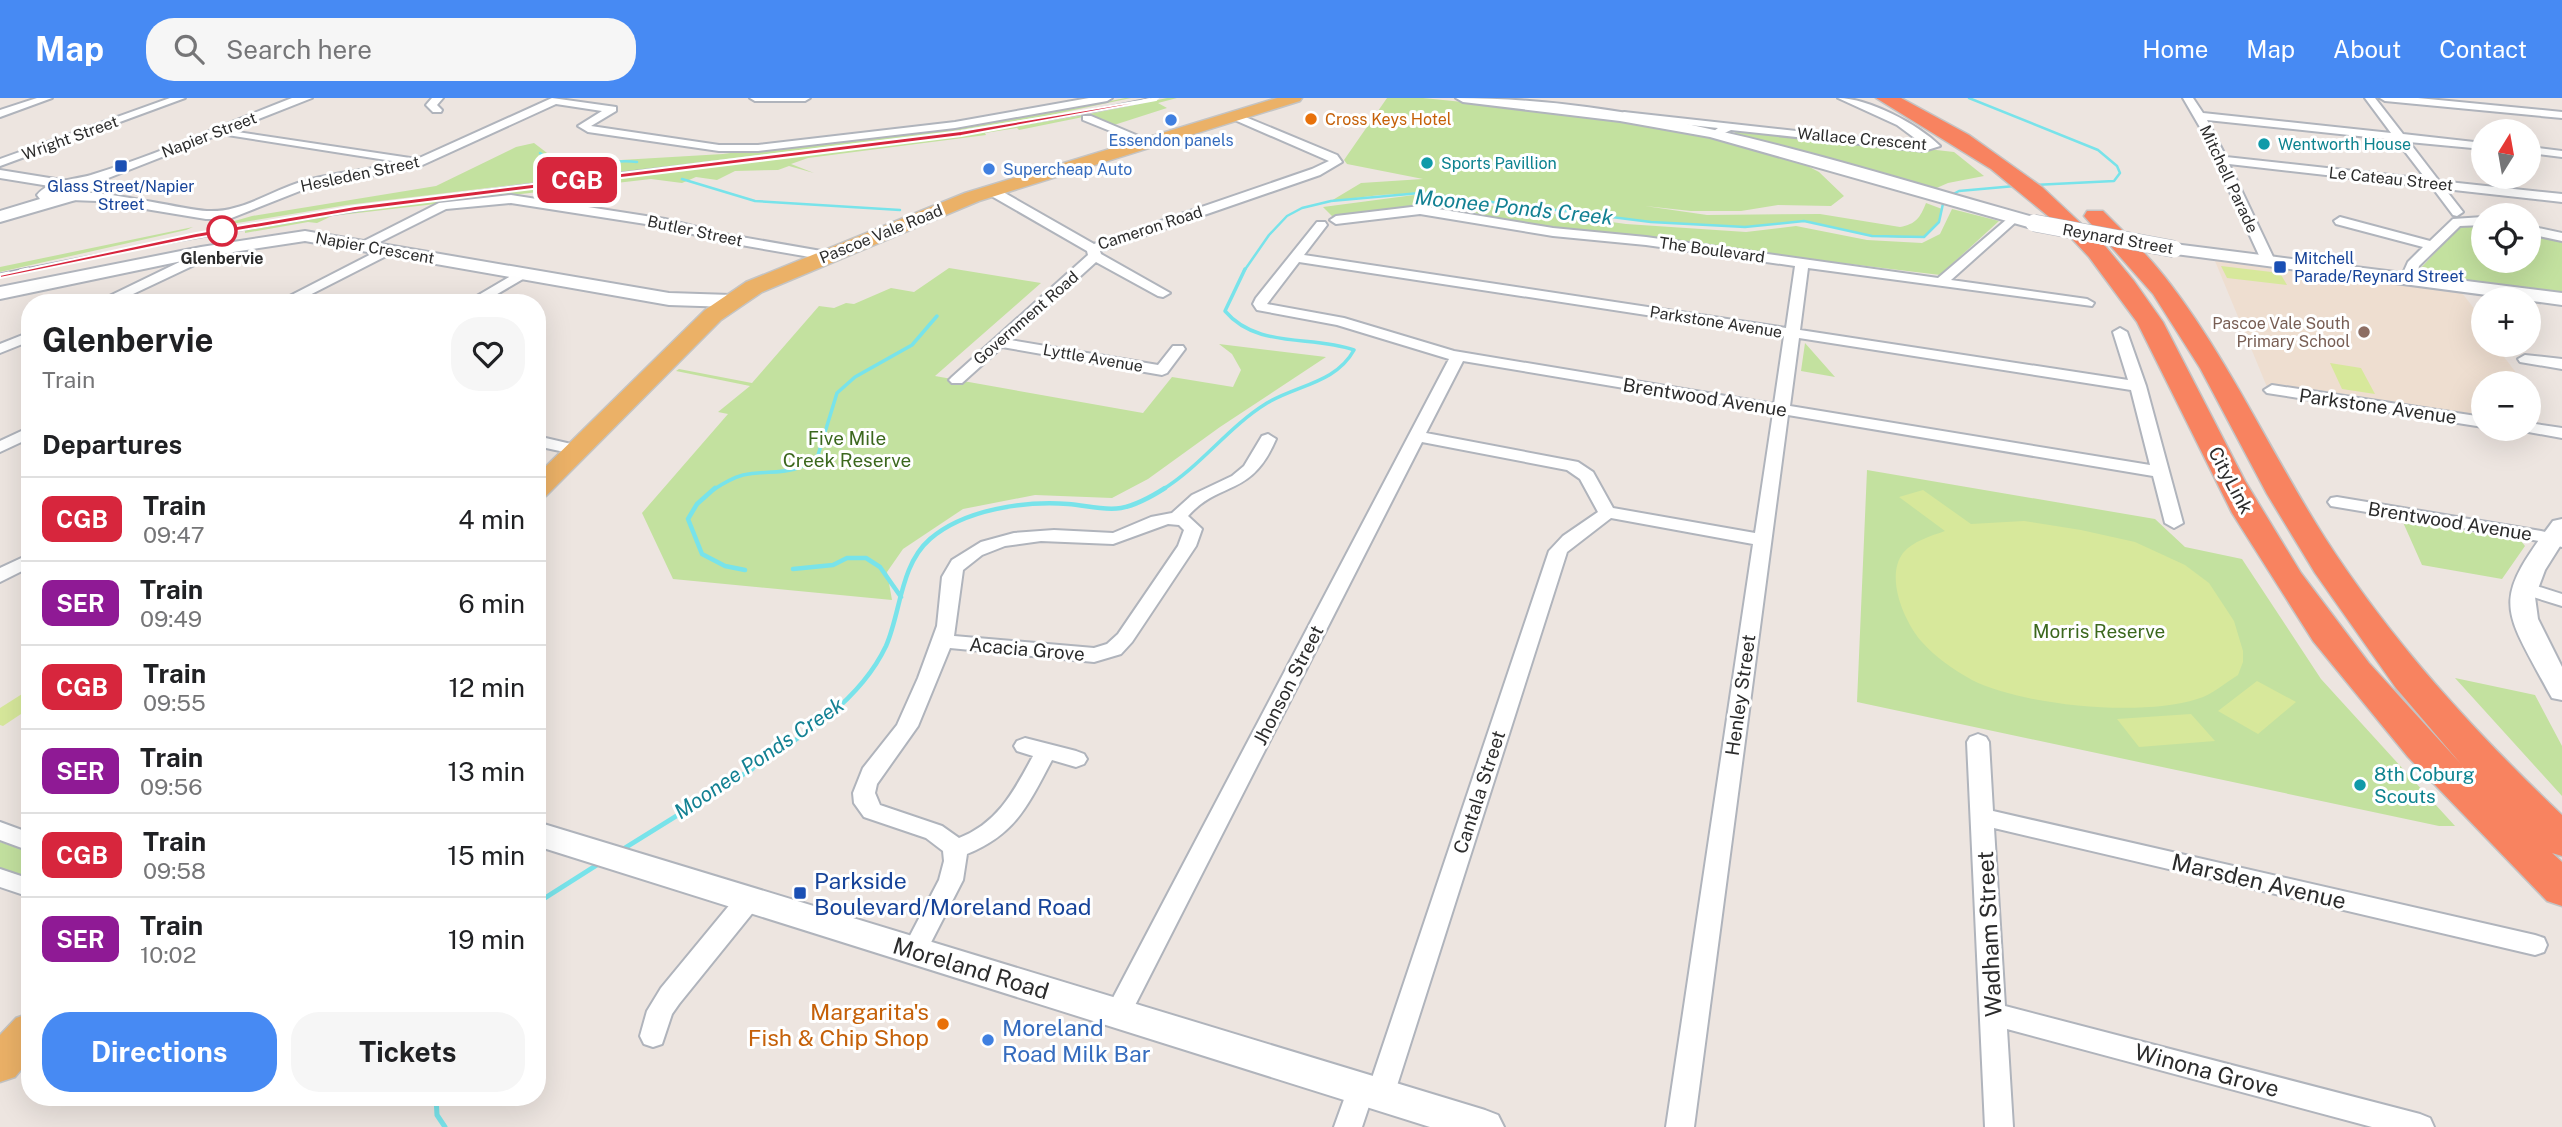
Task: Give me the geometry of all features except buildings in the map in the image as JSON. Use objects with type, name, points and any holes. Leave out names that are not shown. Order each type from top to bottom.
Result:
[{"type":"highway","name":"CityLink","points":[[1886,98],[2033,184],[2065,193],[2129,248],[2173,301],[2214,366],[2307,534],[2355,607],[2410,681],[2491,771],[2562,840]]},
{"type":"highway","name":"CityLink","points":[[1914,98],[1984,135],[2109,264],[2150,322],[2261,538],[2342,654],[2420,744],[2562,889]]},
{"type":"main road","name":"Pascoe Vale Road","points":[[546,481],[713,315],[754,287],[992,191],[1294,98]]},
{"type":"main road","points":[[0,1064],[21,1040]]},
{"type":"street","points":[[0,114],[47,98]]},
{"type":"street","name":"Wright Street","points":[[0,163],[180,98]]},
{"type":"street","name":"Napier Street","points":[[8,214],[305,98]]},
{"type":"street","points":[[437,110],[431,105],[438,98]]},
{"type":"street","points":[[755,98],[805,98]]},
{"type":"street","points":[[558,99],[612,109],[585,125],[588,129],[740,149],[955,125],[1107,98]]},
{"type":"street","points":[[1463,98],[1581,111]]},
{"type":"street","name":"Wallace Crescent","points":[[1581,111],[1722,130],[1924,148],[1934,146],[1901,123],[1843,98]]},
{"type":"street","name":"Mitchell Parade","points":[[2188,98],[2200,116],[2268,261]]},
{"type":"street","points":[[2370,98],[2461,216],[2471,219]]},
{"type":"street","points":[[2385,98],[2562,115]]},
{"type":"street","name":"Hesleden Street","points":[[70,192],[206,215],[234,214],[307,184],[396,170],[421,162],[558,99]]},
{"type":"street","name":"Reynard Street","points":[[1581,111],[1684,127],[1722,130],[1916,191],[2034,223],[2174,249],[2562,299]]},
{"type":"street","name":"Cameron Road","points":[[992,191],[1094,253],[1316,172],[1331,166],[1336,159],[1234,116]]},
{"type":"street","points":[[2200,116],[2471,145]]},
{"type":"street","points":[[1087,118],[1149,143]]},
{"type":"street","points":[[221,131],[421,162]]},
{"type":"street","points":[[2541,151],[2562,154]]},
{"type":"street","name":"Le Cateau Street","points":[[2221,160],[2562,198]]},
{"type":"street","points":[[0,174],[70,192]]},
{"type":"street","points":[[0,185],[70,192]]},
{"type":"street","name":"Butler Street","points":[[363,245],[443,206],[511,199],[665,223],[724,238],[827,256]]},
{"type":"street","name":"The Boulevard","points":[[1336,220],[1420,210],[1553,232],[1646,241],[2087,303]]},
{"type":"street","points":[[2417,281],[2412,268],[2461,216]]},
{"type":"street","points":[[1941,282],[2013,218]]},
{"type":"street","points":[[2340,221],[2433,246]]},
{"type":"street","points":[[1294,257],[1321,225]]},
{"type":"street","points":[[2541,233],[2562,237]]},
{"type":"street","name":"Napier Crescent","points":[[0,293],[201,252],[305,236],[669,299],[731,301]]},
{"type":"street","points":[[301,294],[387,250]]},
{"type":"street","points":[[121,294],[200,257],[201,252]]},
{"type":"street","points":[[1094,253],[1163,293]]},
{"type":"street","name":"Government Road","points":[[957,380],[997,342],[1062,288],[1094,253]]},
{"type":"street","name":"Brentwood Avenue","points":[[1294,257],[1262,298],[1262,307],[1339,321],[1458,356],[2160,472]]},
{"type":"street","name":"Parkstone Avenue","points":[[1294,257],[2138,386]]},
{"type":"street","name":"Henley Street","points":[[1680,1127],[1802,263]]},
{"type":"street","points":[[488,294],[523,274]]},
{"type":"street","name":"Napier Crescent","points":[[669,299],[713,315]]},
{"type":"street","points":[[2120,332],[2138,386],[2174,523]]},
{"type":"street","points":[[0,349],[21,340]]},
{"type":"street","name":"Lyttle Avenue","points":[[997,342],[1162,370],[1178,349]]},
{"type":"street","name":"Jhonson Street","points":[[1118,1013],[1458,356]]},
{"type":"street","points":[[2525,359],[2562,364]]},
{"type":"street","name":"Parkstone Avenue","points":[[2272,390],[2471,420]]},
{"type":"street","points":[[2541,430],[2562,433]]},
{"type":"street","points":[[0,447],[21,436]]},
{"type":"street","points":[[1416,436],[1572,466],[1587,476],[1607,512],[1762,540]]},
{"type":"street","points":[[914,951],[953,873],[956,858],[954,850],[948,840],[931,830],[872,811],[866,806],[863,794],[871,774],[906,730],[949,616],[952,574],[957,564],[968,555],[1002,542],[1036,536],[1111,539],[1163,519],[1176,519],[1185,507],[1243,478],[1263,451],[1268,439]]},
{"type":"street","points":[[546,443],[578,450]]},
{"type":"street","name":"Brentwood Avenue","points":[[2337,502],[2560,541]]},
{"type":"street","name":"Cantala Street","points":[[1348,1127],[1371,1092],[1558,551],[1563,544],[1603,519],[1607,512]]},
{"type":"street","name":"Acacia Grove","points":[[941,641],[1103,661],[1125,638],[1192,537],[1191,526],[1176,519]]},
{"type":"street","points":[[2560,541],[2535,612],[2562,665]]},
{"type":"street","points":[[0,576],[21,564]]},
{"type":"street","points":[[2542,594],[2523,613],[2562,691]]},
{"type":"street","name":"Wadham Street","points":[[1978,742],[1999,1127]]},
{"type":"street","points":[[954,850],[975,842],[1002,825],[1035,748],[1076,759]]},
{"type":"street","name":"Marsden Avenue","points":[[1982,817],[2535,944]]},
{"type":"street","points":[[0,831],[21,839]]},
{"type":"street","name":"Moreland Road","points":[[546,837],[1485,1127]]},
{"type":"street","points":[[0,878],[21,885]]},
{"type":"street","points":[[653,1036],[660,1011],[670,996],[750,898]]},
{"type":"street","name":"Winona Grove","points":[[1993,1014],[2420,1127]]},
{"type":"shaded area","name":"Pascoe Vale South Primary School","points":[[2215,261],[2462,293],[2471,305],[2471,357],[2504,357],[2515,371],[2471,371],[2471,413],[2267,387]]},
{"type":"green space","points":[[1131,98],[1046,116],[941,133],[347,205],[231,224],[252,216],[436,186],[516,147],[534,143],[551,156],[604,161],[723,154],[1073,106],[1072,109]]},
{"type":"green space","points":[[1177,98],[1158,103],[1167,108],[1114,125],[1088,116],[1019,130],[1017,128],[985,133],[986,135],[808,158],[791,164],[814,173],[789,166],[778,170],[735,171],[717,180],[696,177],[682,183],[651,179],[332,216],[317,223],[308,222],[245,233],[245,230],[356,212],[467,196],[989,131]]},
{"type":"green space","points":[[1387,98],[1423,98],[1483,104],[1667,127],[1796,160],[1819,172],[1844,196],[1831,206],[1778,205],[1741,211],[1691,211],[1645,206],[1707,215],[1820,214],[1900,227],[1917,220],[1926,203],[1942,209],[1939,222],[1924,237],[1905,238],[1871,236],[1804,221],[1745,227],[1651,222],[1420,193],[1331,201],[1361,183],[1423,179],[1347,164],[1344,160]]},
{"type":"green space","points":[[1740,128],[1954,152],[1984,176],[1948,183],[1932,190],[1739,135],[1731,130]]},
{"type":"green space","points":[[1414,195],[1626,224],[1746,232],[1796,226],[1867,240],[1922,243],[1940,234],[1952,209],[1999,221],[1940,275],[1506,222],[1468,211],[1428,207],[1332,216],[1323,207]]},
{"type":"green space","points":[[2471,222],[2471,273],[2541,273],[2541,235],[2562,239],[2562,294],[2541,291],[2541,287],[2505,287],[2431,278],[2418,271],[2461,225]]},
{"type":"green space","points":[[193,227],[186,230],[0,272],[0,267]]},
{"type":"green space","points":[[2221,266],[2280,273],[2287,285],[2227,278]]},
{"type":"green space","name":"Five Mile Creek Reserve","points":[[949,268],[1041,283],[935,376],[1143,413],[1172,377],[1233,387],[1241,370],[1232,354],[1219,344],[1326,357],[1220,427],[1148,479],[1112,498],[1035,495],[963,509],[903,549],[887,572],[892,600],[673,579],[642,513],[728,414],[718,412],[750,386],[676,371],[679,369],[752,383],[819,306],[834,308],[846,303],[854,304],[891,288],[914,292]]},
{"type":"green space","points":[[1805,343],[1835,377],[1801,371]]},
{"type":"green space","points":[[2330,363],[2361,368],[2375,394],[2342,389]]},
{"type":"green space","name":"Morris Reserve","points":[[1867,470],[2155,519],[2185,547],[2242,559],[2321,679],[2455,826],[2439,826],[1857,702]]},
{"type":"green space","points":[[1923,490],[1971,524],[2024,521],[2081,530],[2135,542],[2185,565],[2209,583],[2234,621],[2243,651],[2243,662],[2238,675],[2197,699],[2146,707],[2115,708],[2051,702],[2021,696],[1994,689],[1965,676],[1921,641],[1903,611],[1896,586],[1898,563],[1903,553],[1917,542],[1945,531],[1899,497]]},
{"type":"green space","points":[[2402,520],[2521,541],[2525,546],[2502,579],[2422,565]]},
{"type":"green space","points":[[2455,678],[2535,695],[2562,746],[2562,796]]},
{"type":"green space","points":[[2257,681],[2296,702],[2258,734],[2218,711]]},
{"type":"green space","points":[[21,695],[21,714],[3,726],[0,725],[0,708]]},
{"type":"green space","points":[[2191,714],[2215,741],[2139,747],[2117,719]]},
{"type":"green space","points":[[0,842],[21,849],[21,876],[0,869]]},
{"type":"waterway","name":"Moonee Ponds Creek","points":[[1969,98],[2098,150],[2117,166],[2120,173],[2114,181],[2034,185]]},
{"type":"waterway","points":[[540,153],[551,160],[574,165],[637,162]]},
{"type":"waterway","points":[[682,179],[755,201],[900,210]]},
{"type":"waterway","name":"Moonee Ponds Creek","points":[[1244,271],[1269,235],[1287,216],[1302,208],[1331,201],[1420,193],[1651,222],[1745,227],[1804,221],[1872,236],[1924,237],[1939,222],[1944,199],[1959,191],[2015,186]]},
{"type":"waterway","name":"Moonee Ponds Creek","points":[[1164,489],[1253,413],[1279,397],[1326,377],[1337,370],[1354,350],[1269,336],[1238,323],[1225,311],[1244,271]]},
{"type":"waterway","points":[[713,490],[743,475],[792,470],[809,462],[818,455],[837,393],[855,377],[912,345],[937,316]]},
{"type":"waterway","points":[[715,488],[697,504],[688,519],[702,554],[725,566],[745,570]]},
{"type":"waterway","name":"Moonee Ponds Creek","points":[[900,596],[920,550],[930,539],[960,520],[996,509],[1033,504],[1121,508],[1133,505],[1164,489]]},
{"type":"waterway","points":[[793,569],[833,565],[847,558],[866,558],[880,567],[900,596]]},
{"type":"waterway","name":"Moonee Ponds Creek","points":[[749,770],[808,732],[860,685],[886,646],[900,596]]},
{"type":"waterway","name":"Moonee Ponds Creek","points":[[620,851],[752,769]]},
{"type":"waterway","name":"Moonee Ponds Creek","points":[[546,897],[600,863]]},
{"type":"waterway","name":"Moonee Ponds Creek","points":[[436,1106],[437,1115],[445,1127]]},
{"type":"railway","points":[[20,271],[229,231],[368,208],[1012,125],[1156,98]]},
{"type":"railway","points":[[0,275],[29,269]]},
{"type":"train","name":"CGB","points":[[0,275],[196,236],[355,209],[961,134],[1156,98]]},
{"type":"place","name":"Cross Keys Hotel","points":[[1311,119]]},
{"type":"place","name":"Essendon panels","points":[[1171,120]]},
{"type":"place","name":"Wentworth House","points":[[2264,144]]},
{"type":"place","name":"Sports Pavillion","points":[[1427,163]]},
{"type":"place","name":"Glass Street/Napier Street","points":[[121,166]]},
{"type":"place","name":"Supercheap Auto","points":[[989,169]]},
{"type":"place","name":"Glenbervie","points":[[222,231]]},
{"type":"place","name":"Mitchell Parade/Reynard Street","points":[[2280,267]]},
{"type":"place","name":"Pascoe Vale South Primary School","points":[[2364,332]]},
{"type":"place","name":"8th Coburg Scouts","points":[[2360,785]]},
{"type":"place","name":"Parkside Boulevard/Moreland Road","points":[[800,893]]},
{"type":"place","name":"Margarita's Fish & Chip Shop","points":[[943,1024]]},
{"type":"place","name":"Moreland Road Milk Bar","points":[[988,1040]]}]
